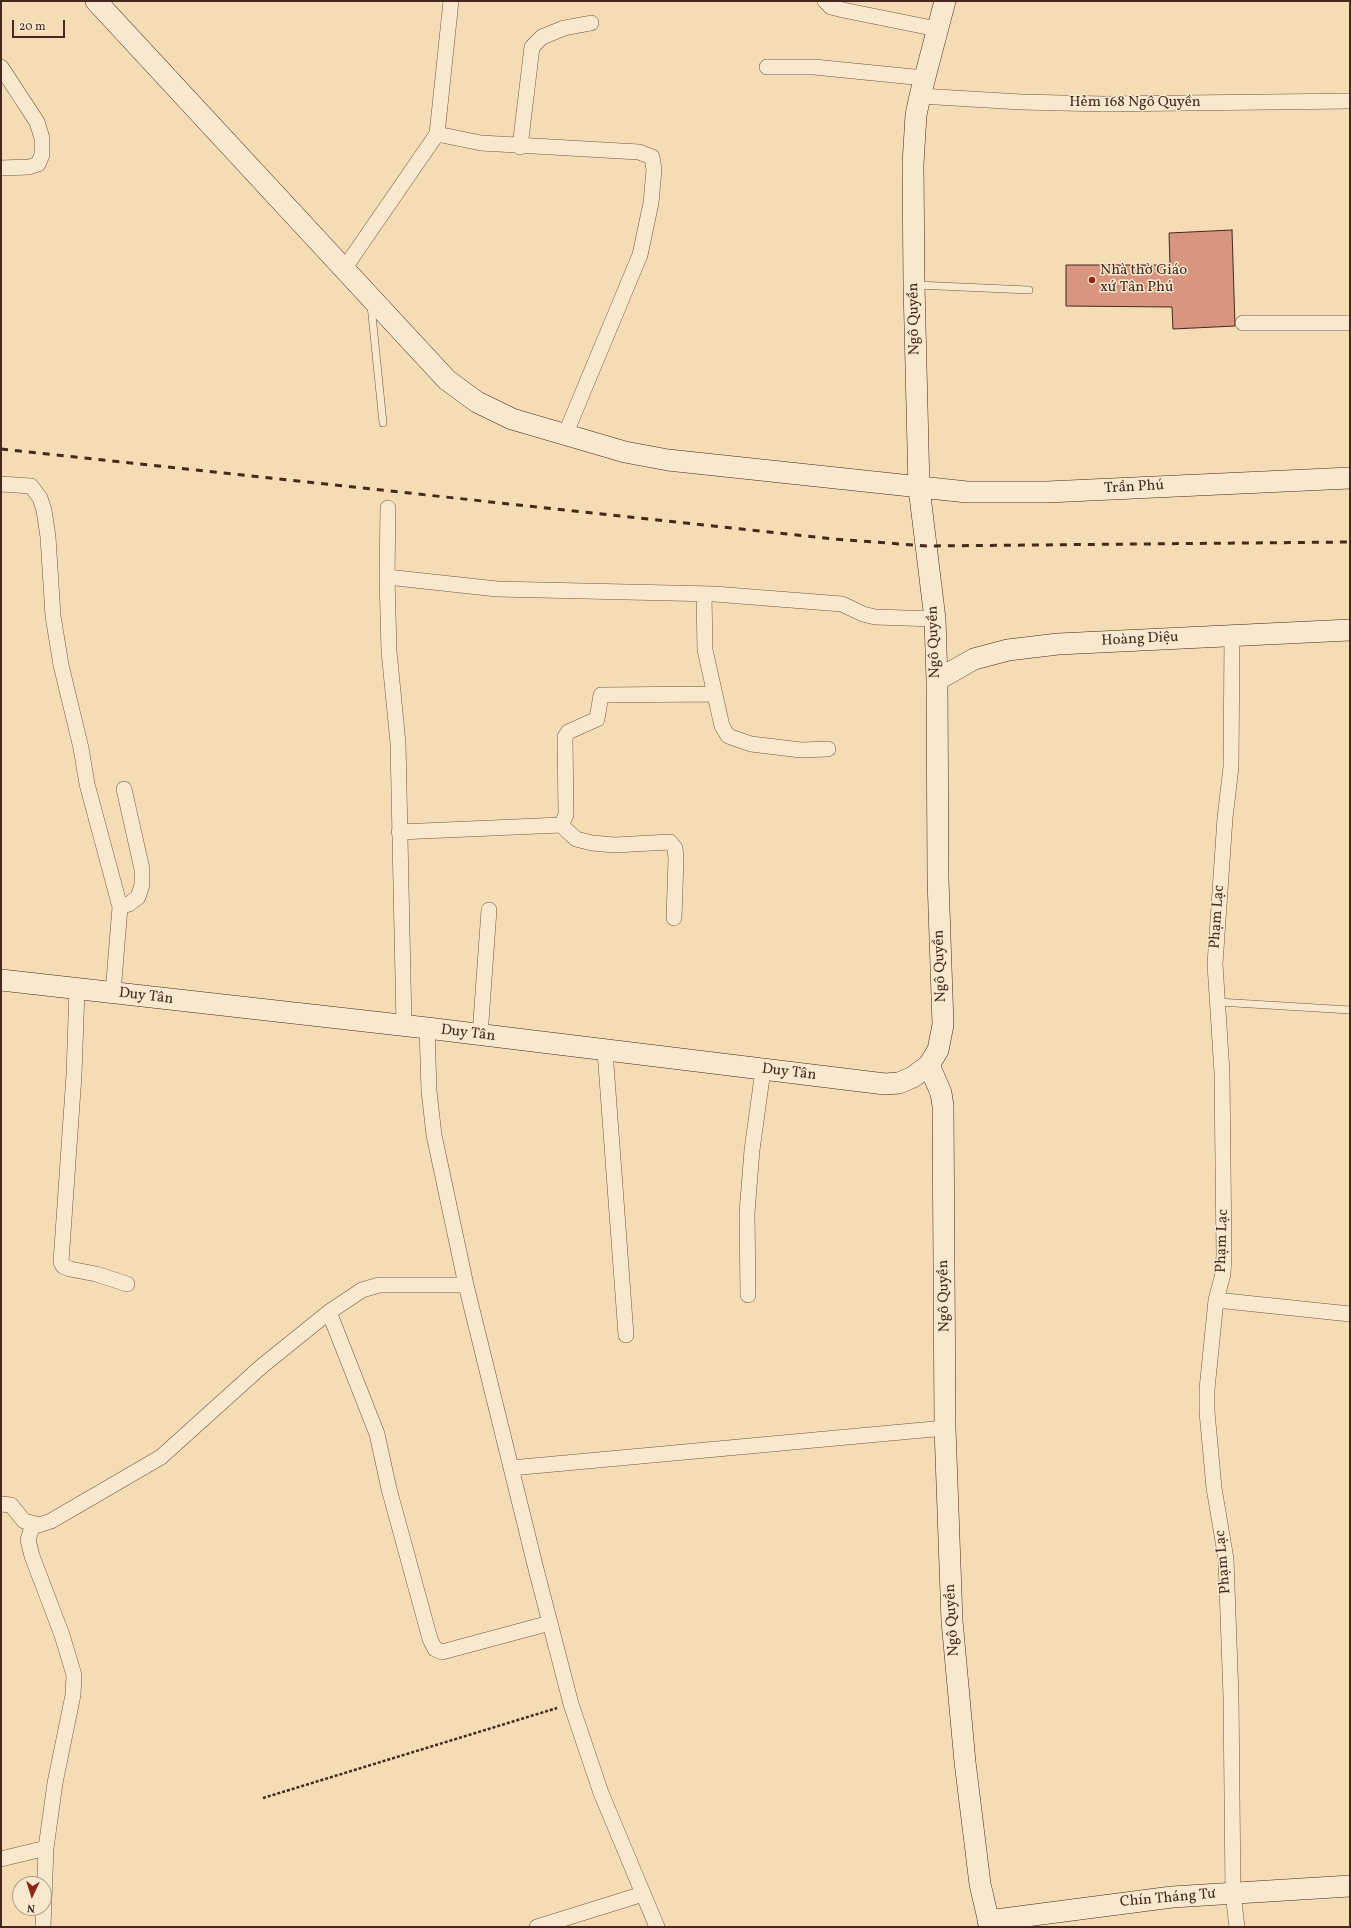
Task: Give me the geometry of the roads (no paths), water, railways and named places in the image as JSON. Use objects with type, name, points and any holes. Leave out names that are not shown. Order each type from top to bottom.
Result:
[{"type":"street","name":"Trần Phú","points":[[96,1],[437,370],[459,391],[477,402],[512,419],[625,452],[668,460],[967,492],[1026,493],[1350,478]]},
{"type":"street","points":[[344,270],[437,134],[451,1]]},
{"type":"street","points":[[825,1],[831,7],[843,10],[937,29]]},
{"type":"street","name":"Ngô Quyền","points":[[946,1],[937,29],[916,114],[913,164],[914,285],[919,488],[935,619],[937,680],[938,879],[943,1025],[938,1050],[929,1065],[941,1094],[943,1106],[945,1428],[954,1648],[965,1762],[980,1884],[989,1924]]},
{"type":"street","points":[[520,147],[532,48],[542,37],[564,28],[592,23]]},
{"type":"street","points":[[1,67],[37,122],[42,138],[42,155],[38,164],[29,167],[1,168]]},
{"type":"street","name":"Hẻm 168 Ngô Quyền","points":[[767,67],[814,67],[922,87],[1104,104],[1350,101]]},
{"type":"street","points":[[437,134],[481,143],[520,147],[639,152],[652,157],[654,170],[651,203],[640,255],[565,435]]},
{"type":"street","points":[[1243,323],[1350,323]]},
{"type":"street","points":[[1,484],[31,486],[40,498],[48,537],[53,616],[61,665],[82,748],[87,784],[120,907],[113,993]]},
{"type":"street","points":[[388,508],[387,577],[389,651],[398,743],[404,1026]]},
{"type":"street","points":[[387,577],[440,581],[497,589],[704,594],[842,604],[863,614],[875,617],[935,619]]},
{"type":"street","points":[[704,594],[705,650],[722,726],[728,736],[751,744],[801,750],[828,749]]},
{"type":"street","name":"Hoàng Diệu","points":[[937,680],[974,659],[1008,650],[1058,644],[1350,630]]},
{"type":"street","name":"Phạm Lạc","points":[[1232,635],[1231,767],[1215,938],[1222,1073],[1224,1255],[1223,1274],[1216,1300],[1207,1389],[1207,1412],[1214,1488],[1219,1510],[1226,1567],[1231,1697],[1233,1893],[1237,1927]]},
{"type":"street","points":[[561,825],[566,815],[565,737],[568,732],[597,719],[601,695],[714,694]]},
{"type":"street","points":[[120,907],[129,904],[138,897],[142,885],[142,869],[124,789]]},
{"type":"street","points":[[400,832],[561,825],[576,839],[592,843],[615,845],[670,842],[675,848],[676,859],[674,918]]},
{"type":"street","points":[[480,1035],[488,910]]},
{"type":"street","name":"Duy Tân","points":[[1,980],[428,1028],[885,1084],[899,1083],[913,1077],[929,1065]]},
{"type":"street","points":[[77,989],[74,1075],[61,1262],[63,1266],[70,1269],[96,1274],[127,1284]]},
{"type":"street","points":[[428,1028],[429,1091],[434,1135],[466,1285],[550,1623],[571,1704],[601,1792],[657,1927]]},
{"type":"street","points":[[606,1051],[626,1335]]},
{"type":"street","points":[[748,1295],[747,1214],[752,1150],[763,1070]]},
{"type":"street","points":[[1,1504],[11,1505],[24,1521],[39,1524],[51,1521],[161,1457],[262,1366],[329,1312],[362,1290],[379,1285],[466,1285]]},
{"type":"street","points":[[1216,1300],[1350,1314]]},
{"type":"street","points":[[329,1312],[377,1434],[391,1497],[430,1639],[435,1649],[442,1652],[550,1623]]},
{"type":"street","points":[[511,1468],[945,1428]]},
{"type":"street","points":[[33,1524],[28,1540],[32,1556],[62,1635],[74,1675],[72,1702],[55,1783],[46,1848],[43,1927]]},
{"type":"street","points":[[1,1859],[46,1848]]},
{"type":"street","name":"Chín Tháng Tư","points":[[989,1924],[1172,1897],[1350,1886]]},
{"type":"street","points":[[537,1927],[644,1894]]},
{"type":"lane","points":[[914,285],[1029,290]]},
{"type":"lane","points":[[370,297],[383,423]]},
{"type":"lane","points":[[1218,1002],[1350,1010]]},
{"type":"railway","points":[[1,449],[834,539],[927,546],[1350,542]]},
{"type":"place","name":"Nhà thờ Giáo xứ Tân Phú","points":[[1092,280]]}]
